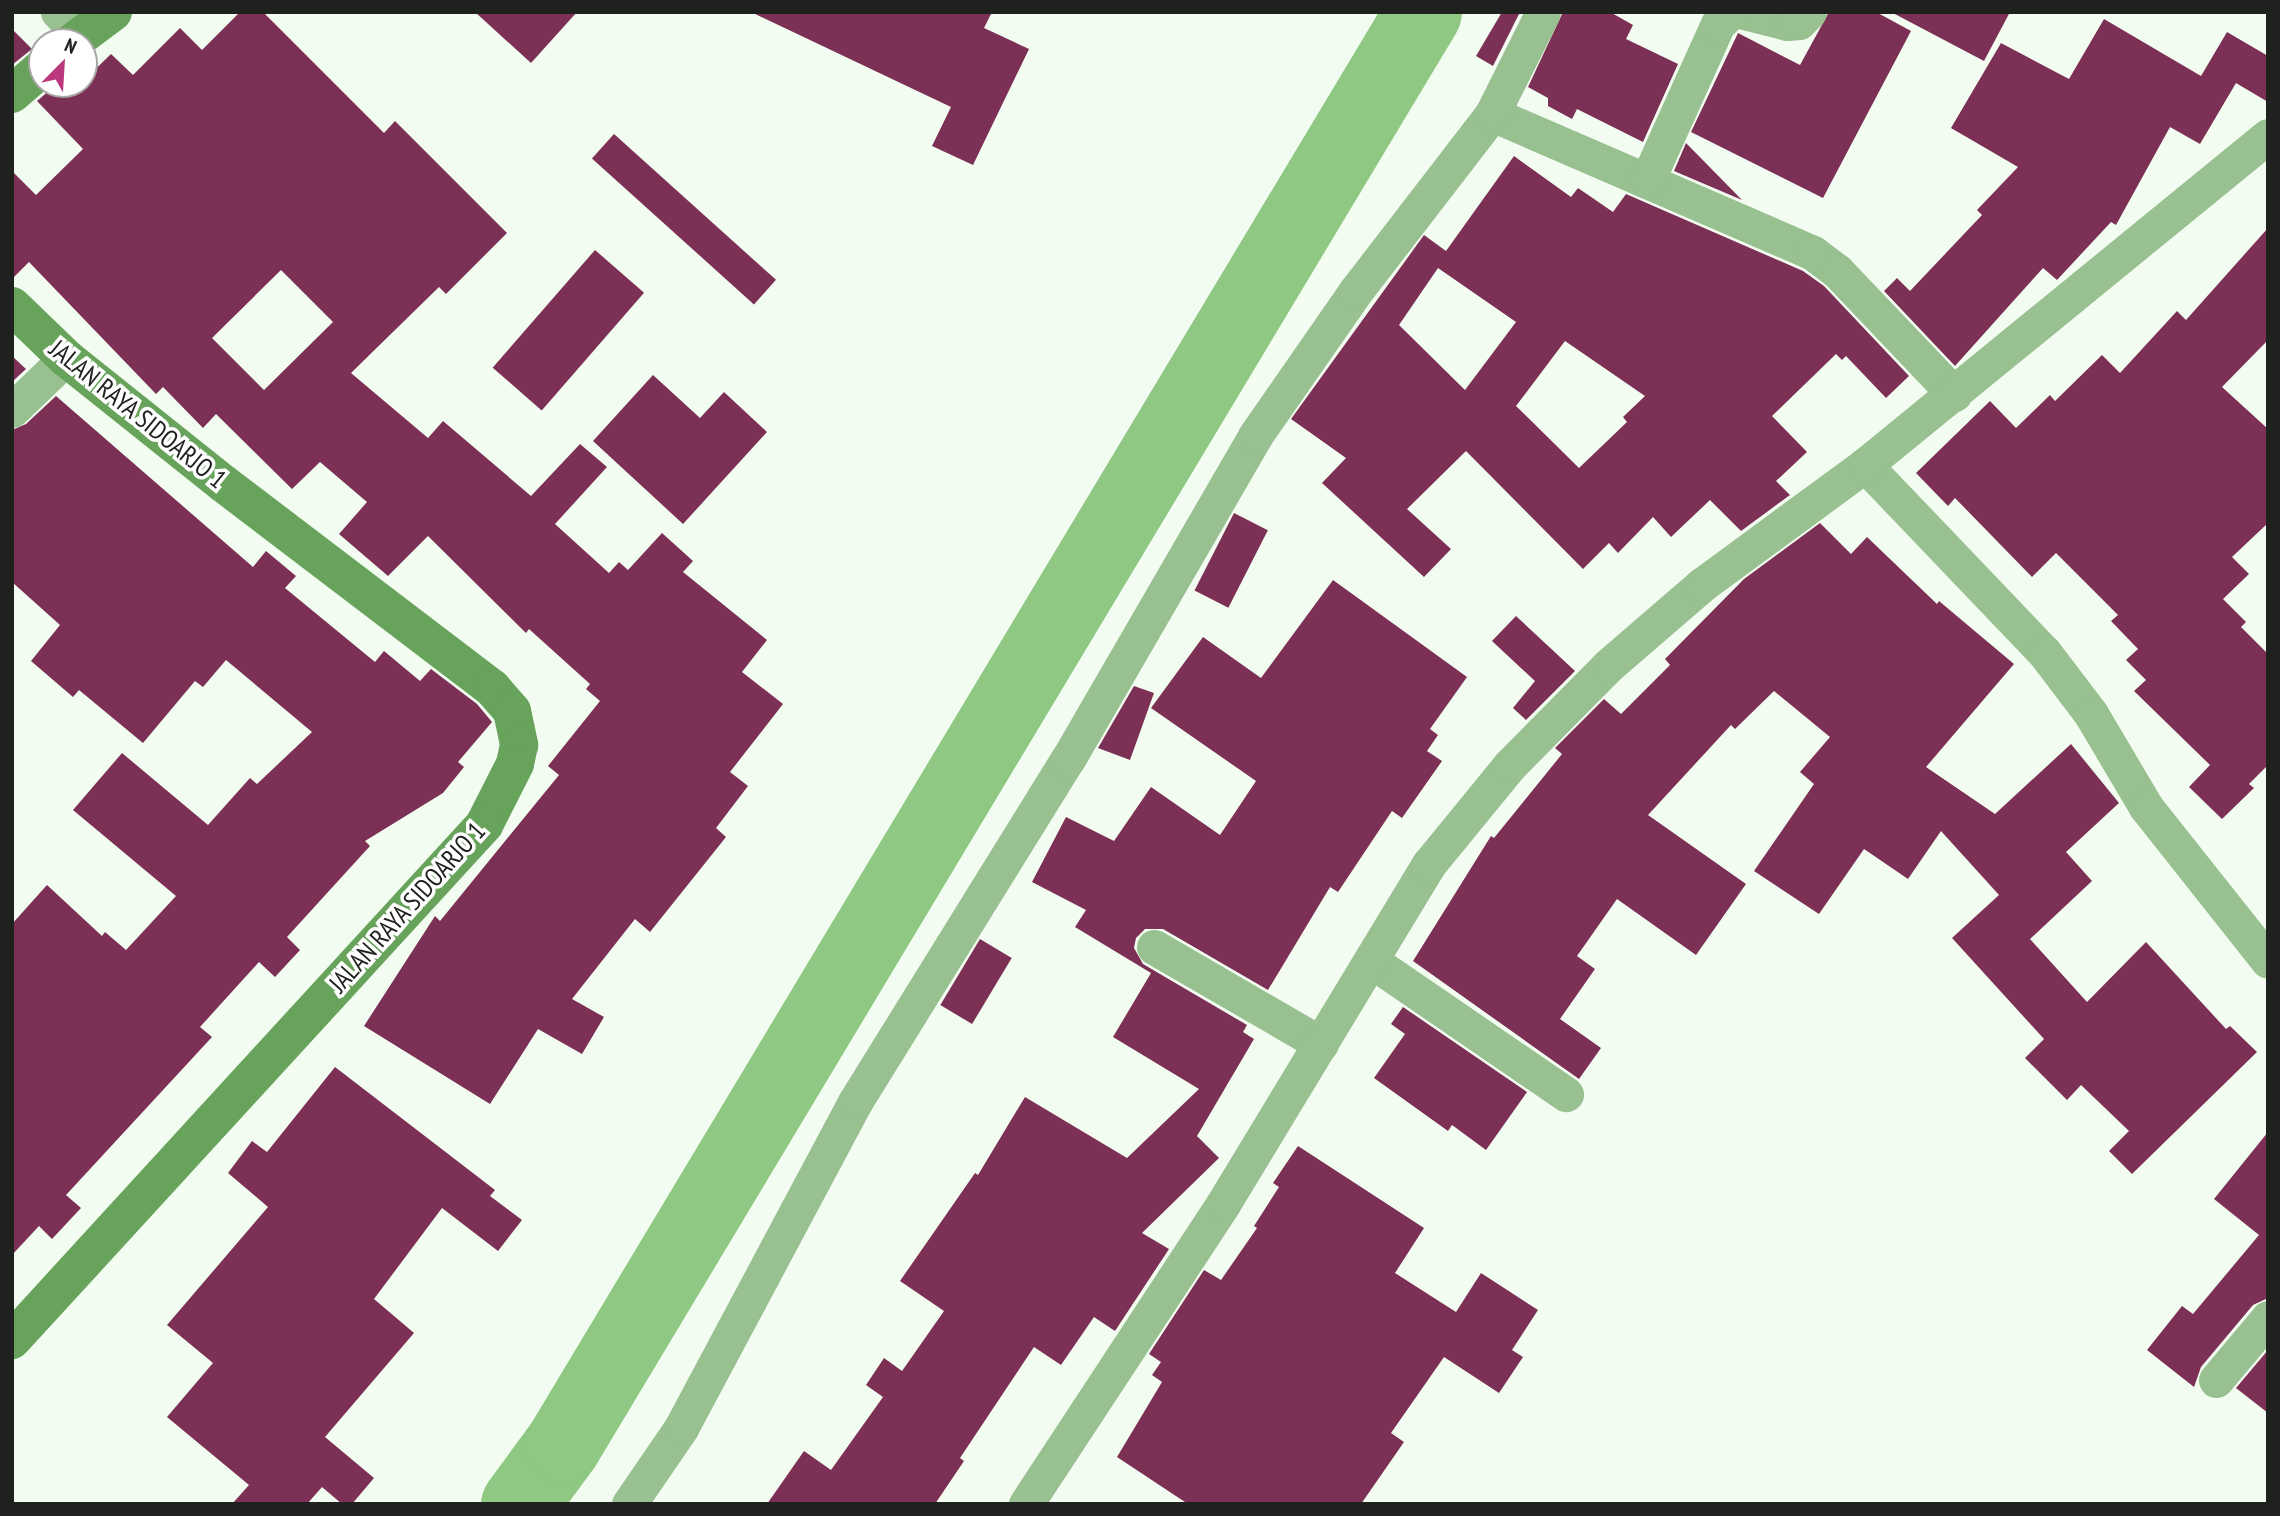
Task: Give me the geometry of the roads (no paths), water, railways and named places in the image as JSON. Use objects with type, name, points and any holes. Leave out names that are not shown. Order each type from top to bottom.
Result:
[{"type":"street","points":[[75,28],[113,12]]},
{"type":"street","points":[[629,1504],[681,1427],[855,1102],[1068,759],[1255,436],[1355,292],[1492,114],[1543,12]]},
{"type":"street","points":[[1647,181],[1718,24],[1731,12]]},
{"type":"street","points":[[1744,12],[1787,23],[1799,22],[1809,12]]},
{"type":"street","points":[[12,94],[28,80]]},
{"type":"street","points":[[1492,114],[1826,261],[1954,394]]},
{"type":"street","points":[[1026,1504],[1223,1203],[1373,962],[1429,864],[1510,765],[1609,664],[1703,584],[1865,465],[2268,136]]},
{"type":"street","name":"JALAN RAYA SIDOARJO 1","points":[[12,306],[66,358],[499,694],[512,711],[519,745],[515,764],[484,825],[12,1340]]},
{"type":"street","points":[[12,410],[66,358]]},
{"type":"street","points":[[1865,465],[2044,652],[2091,714],[2146,807],[2268,961]]},
{"type":"street","points":[[1154,947],[1321,1044]]},
{"type":"street","points":[[1373,962],[1566,1094]]},
{"type":"street","points":[[2216,1380],[2268,1318]]},
{"type":"waterway","points":[[519,1504],[563,1444],[1423,12]]}]
